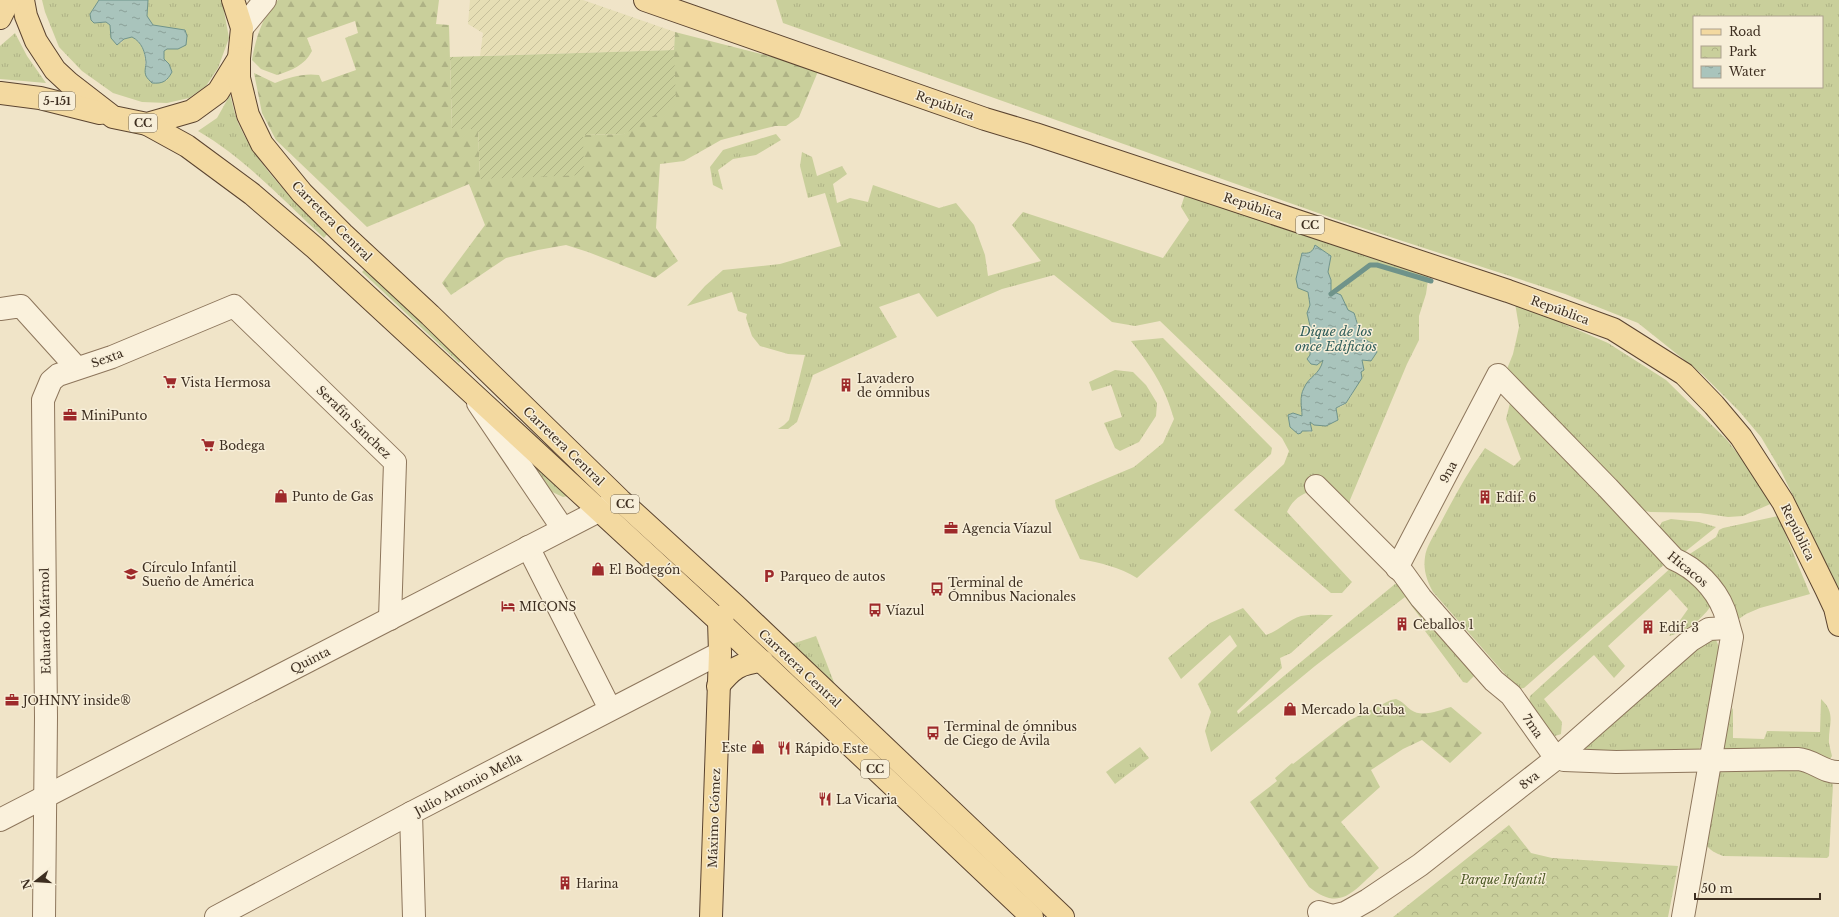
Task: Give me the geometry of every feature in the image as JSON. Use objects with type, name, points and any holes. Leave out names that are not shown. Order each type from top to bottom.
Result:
[{"type":"main road","points":[[0,18],[9,0]]},
{"type":"main road","name":"CC","points":[[23,0],[26,16],[36,41],[55,70],[69,83],[113,117],[147,124],[192,111],[218,92],[239,58],[242,28],[232,0]]},
{"type":"main road","name":"República","points":[[645,0],[984,119],[1035,134],[1508,291],[1613,329],[1684,374],[1714,405],[1741,437],[1783,502],[1838,613]]},
{"type":"main road","name":"Carretera Central","points":[[239,58],[239,78],[248,115],[262,144],[302,193],[620,500],[735,606],[1063,917]]},
{"type":"main road","name":"5-151","points":[[0,93],[65,103],[113,117]]},
{"type":"main road","name":"Carretera Central","points":[[147,124],[187,146],[252,194],[315,248],[762,661],[1032,917]]},
{"type":"main road","points":[[719,621],[735,606]]},
{"type":"main road","name":"Máximo Gómez","points":[[711,917],[720,653],[719,621]]},
{"type":"main road","points":[[718,686],[729,673],[739,665],[762,661]]},
{"type":"street","points":[[242,28],[265,0]]},
{"type":"street","name":"Sexta","points":[[0,309],[21,306],[77,368],[112,357],[234,306]]},
{"type":"street","name":"Serafín Sánchez","points":[[234,306],[395,462],[390,619]]},
{"type":"street","name":"Eduardo Mármol","points":[[44,917],[46,718],[44,400],[50,381],[58,375],[77,368]]},
{"type":"street","name":"9na","points":[[1397,568],[1498,375]]},
{"type":"street","name":"Hicacos","points":[[1498,375],[1608,488],[1674,560],[1683,564],[1711,587],[1724,609],[1728,628],[1732,637],[1683,917]]},
{"type":"street","points":[[471,392],[563,529]]},
{"type":"street","name":"7ma","points":[[1316,486],[1403,573],[1421,598],[1494,681],[1511,695],[1553,754],[1558,757]]},
{"type":"street","name":"Quinta","points":[[0,820],[390,619],[563,529],[598,509],[620,500]]},
{"type":"street","points":[[528,547],[610,709]]},
{"type":"street","name":"8va","points":[[1319,912],[1333,916],[1345,913],[1420,866],[1558,757],[1691,640],[1709,629],[1728,628]]},
{"type":"street","name":"Julio Antonio Mella","points":[[222,915],[411,813],[720,653]]},
{"type":"street","points":[[1558,757],[1572,761],[1616,762],[1803,760],[1831,772],[1839,772]]},
{"type":"street","points":[[411,813],[414,917]]},
{"type":"shaded area","points":[[470,0],[583,0],[675,32],[674,50],[480,56],[483,33],[468,24]]},
{"type":"green space","points":[[42,0],[99,0],[90,14],[94,23],[106,22],[110,25],[111,37],[121,43],[124,39],[132,37],[136,40],[142,47],[145,60],[145,70],[166,81],[172,72],[169,64],[164,59],[164,51],[167,49],[178,49],[166,28],[153,25],[147,16],[148,0],[222,0],[229,38],[218,68],[206,86],[189,98],[167,103],[142,102],[113,93],[82,71],[59,47],[45,12]]},
{"type":"green space","points":[[278,0],[439,0],[436,24],[449,25],[452,129],[478,129],[480,178],[583,135],[624,134],[674,50],[675,32],[819,69],[799,117],[786,126],[775,126],[721,140],[684,161],[660,164],[656,228],[678,261],[655,278],[566,245],[506,258],[451,295],[442,283],[485,225],[469,184],[367,227],[276,140],[262,113],[254,73],[275,83],[291,77],[302,75],[319,75],[322,82],[356,70],[345,38],[358,33],[355,21],[307,38],[312,51],[309,56],[297,67],[277,75],[261,69],[252,60],[255,44],[260,28],[268,12]]},
{"type":"green space","points":[[776,0],[1839,0],[1839,589],[1781,471],[1761,437],[1739,411],[1702,374],[1638,323],[1565,294],[1335,219],[783,23]]},
{"type":"green space","points":[[15,33],[27,56],[46,83],[0,79],[0,46]]},
{"type":"green space","points":[[674,50],[676,102],[624,134],[583,135],[584,175],[480,179],[478,129],[452,129],[450,57]]},
{"type":"green space","points":[[230,95],[238,123],[248,142],[279,184],[328,233],[324,238],[248,167],[216,142],[198,131],[217,118]]},
{"type":"green space","points":[[776,134],[781,140],[756,155],[733,159],[718,170],[723,190],[713,185],[710,167],[723,150]]},
{"type":"green space","points":[[802,152],[812,157],[817,176],[842,166],[847,174],[833,184],[837,203],[850,198],[868,202],[873,185],[939,208],[956,203],[974,225],[985,255],[988,276],[1041,261],[1012,225],[1023,212],[1163,258],[1189,220],[1181,207],[1186,191],[1429,273],[1426,294],[1419,316],[1419,340],[1407,364],[1350,500],[1350,513],[1312,491],[1297,498],[1291,504],[1287,512],[1352,582],[1342,593],[1331,593],[1234,510],[1284,464],[1289,451],[1282,438],[1160,321],[1135,326],[1112,322],[1054,275],[1002,289],[937,317],[919,293],[879,307],[897,337],[813,375],[797,422],[788,429],[778,429],[789,420],[805,355],[788,354],[760,346],[752,336],[746,318],[747,314],[738,311],[732,292],[687,306],[705,286],[723,270],[780,264],[841,246],[825,193],[808,198],[800,166]],"holes":[[[1319,249],[1327,253],[1330,263],[1328,272],[1331,280],[1331,294],[1344,304],[1348,311],[1354,313],[1362,336],[1377,351],[1371,361],[1361,359],[1362,364],[1360,376],[1355,390],[1345,404],[1336,408],[1338,420],[1321,425],[1311,422],[1309,424],[1312,431],[1310,432],[1290,427],[1289,420],[1298,415],[1302,416],[1302,391],[1309,380],[1320,369],[1323,360],[1307,359],[1310,355],[1311,330],[1307,313],[1310,305],[1308,292],[1296,279],[1302,253],[1308,254]]]},
{"type":"green space","points":[[365,269],[462,360],[459,363],[362,272]]},
{"type":"green space","points":[[1515,303],[1608,343],[1666,380],[1727,440],[1775,502],[1743,516],[1728,517],[1700,513],[1650,512],[1641,510],[1505,374],[1513,354],[1519,327]]},
{"type":"green space","points":[[1163,338],[1272,448],[1271,454],[1137,578],[1117,568],[1080,559],[1056,507],[1055,500],[1134,467],[1163,443],[1174,419],[1157,377],[1131,341]]},
{"type":"green space","points":[[1115,370],[1133,372],[1146,385],[1157,403],[1156,416],[1139,442],[1120,451],[1115,448],[1104,423],[1122,417],[1111,385],[1092,391],[1089,382]]},
{"type":"green space","points":[[1510,403],[1525,409],[1665,564],[1524,688],[1518,689],[1433,592],[1427,580],[1425,571],[1426,553],[1430,541],[1460,486],[1485,448],[1514,466],[1521,459],[1506,419]]},
{"type":"green space","points":[[516,446],[568,496],[563,497],[548,490]]},
{"type":"green space","points":[[1778,516],[1810,594],[1760,608],[1746,614],[1733,623],[1685,557],[1716,537],[1719,530],[1723,528]]},
{"type":"green space","points":[[1671,519],[1699,522],[1716,527],[1681,555],[1659,527],[1662,522]]},
{"type":"green space","points":[[1674,565],[1697,583],[1711,606],[1693,625],[1669,636],[1688,609],[1670,589],[1608,646],[1625,666],[1614,678],[1594,655],[1544,699],[1562,722],[1561,734],[1555,736],[1541,724],[1533,713],[1529,701],[1530,696]]},
{"type":"green space","points":[[1395,584],[1398,584],[1476,674],[1467,683],[1463,682],[1425,631],[1428,628],[1405,597],[1315,666],[1211,752],[1205,731],[1211,712],[1198,684],[1237,646],[1230,635],[1181,679],[1168,658],[1210,623],[1243,608],[1266,635],[1301,616],[1333,615],[1291,653],[1280,658],[1282,668],[1237,711],[1238,714]]},
{"type":"green space","points":[[816,636],[835,685],[789,645]]},
{"type":"green space","points":[[1708,636],[1716,640],[1720,649],[1701,745],[1698,752],[1587,752],[1583,748]]},
{"type":"green space","points":[[1396,699],[1411,710],[1420,713],[1431,713],[1451,707],[1482,733],[1450,763],[1422,740],[1403,749],[1371,770],[1380,787],[1341,822],[1379,868],[1347,896],[1330,898],[1320,895],[1309,887],[1250,802],[1277,781],[1275,778],[1292,763],[1293,764],[1348,721]]},
{"type":"green space","points":[[1821,699],[1829,710],[1831,720],[1829,743],[1832,756],[1829,761],[1722,748],[1727,717],[1733,708],[1733,738],[1764,739],[1767,731],[1820,732]]},
{"type":"green space","points":[[1140,747],[1149,758],[1115,784],[1106,772]]},
{"type":"green space","points":[[1728,767],[1803,768],[1831,781],[1833,785],[1829,856],[1827,858],[1723,856],[1709,848],[1705,844],[1718,773]]},
{"type":"green space","name":"Parque Infantil","points":[[1509,825],[1531,853],[1552,858],[1678,866],[1668,917],[1393,917]]},
{"type":"water","points":[[99,0],[148,0],[147,16],[153,25],[185,30],[187,36],[186,45],[178,49],[167,49],[164,51],[164,59],[169,64],[172,72],[166,80],[159,83],[152,83],[147,78],[145,72],[146,62],[144,51],[141,44],[135,39],[132,37],[124,39],[117,45],[111,38],[110,25],[106,22],[94,23],[91,20],[90,14]]},
{"type":"water","name":"Dique de los once Edificios","points":[[1315,245],[1331,256],[1328,272],[1331,280],[1331,293],[1334,292],[1341,295],[1348,310],[1354,313],[1362,336],[1369,342],[1373,343],[1377,352],[1371,361],[1362,360],[1364,370],[1361,372],[1362,378],[1346,403],[1336,408],[1338,420],[1326,426],[1314,425],[1310,422],[1312,431],[1302,431],[1298,434],[1290,427],[1288,415],[1293,413],[1302,416],[1302,391],[1322,365],[1323,360],[1317,365],[1311,364],[1307,359],[1310,355],[1311,330],[1307,313],[1310,305],[1308,292],[1298,288],[1296,279],[1302,253],[1310,252]]},
{"type":"waterway","points":[[1331,294],[1370,265],[1377,265],[1431,281]]},
{"type":"place","name":"Vista Hermosa","points":[[170,382]]},
{"type":"place","name":"Lavadero de ómnibus","points":[[846,385]]},
{"type":"place","name":"MiniPunto","points":[[70,415]]},
{"type":"place","name":"Bodega","points":[[208,445]]},
{"type":"place","name":"Punto de Gas","points":[[281,496]]},
{"type":"place","name":"Edif. 6","points":[[1485,497]]},
{"type":"place","name":"Agencia Víazul","points":[[951,528]]},
{"type":"place","name":"El Bodegón","points":[[598,569]]},
{"type":"place","name":"Círculo Infantil Sueño de América","points":[[131,574]]},
{"type":"place","name":"Parqueo de autos","points":[[769,576]]},
{"type":"place","name":"Terminal de Ómnibus Nacionales","points":[[937,589]]},
{"type":"place","name":"MICONS","points":[[508,606]]},
{"type":"place","name":"Víazul","points":[[875,610]]},
{"type":"place","name":"Ceballos 1","points":[[1402,624]]},
{"type":"place","name":"Edif. 3","points":[[1648,627]]},
{"type":"place","name":"JOHNNY inside®","points":[[12,700]]},
{"type":"place","name":"Mercado la Cuba","points":[[1290,709]]},
{"type":"place","name":"Terminal de ómnibus de Ciego de Ávila","points":[[933,733]]},
{"type":"place","name":"Este","points":[[758,747]]},
{"type":"place","name":"Rápido Este","points":[[784,748]]},
{"type":"place","name":"La Vicaria","points":[[825,799]]},
{"type":"place","name":"Harina","points":[[565,883]]}]
